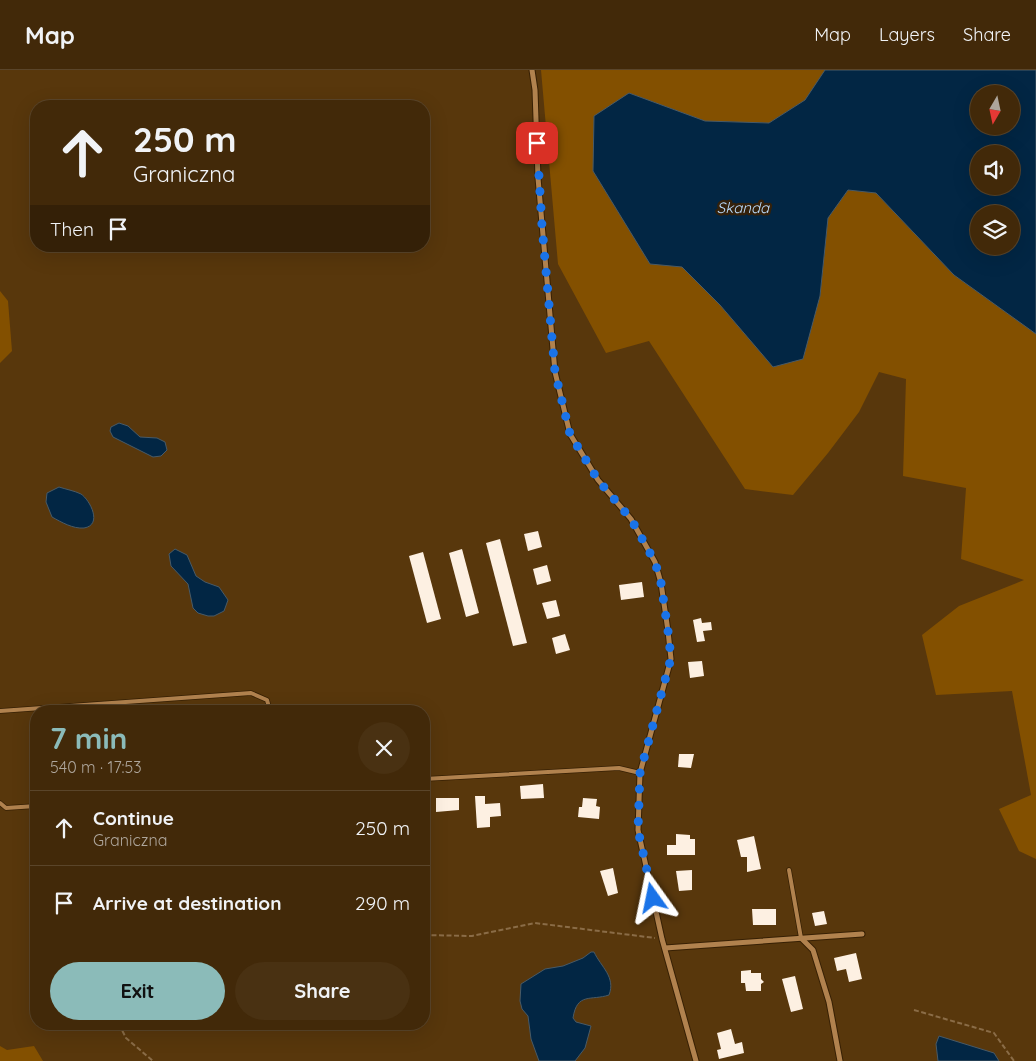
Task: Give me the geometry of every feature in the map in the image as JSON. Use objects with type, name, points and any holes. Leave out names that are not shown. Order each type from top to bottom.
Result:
[{"type":"street","points":[[532,70],[535,90],[542,226],[555,372],[570,434],[598,480],[631,519],[655,562],[661,583],[671,658],[640,773],[638,830],[662,939],[696,1061]]},
{"type":"street","points":[[665,948],[862,934]]},
{"type":"street","points":[[801,938],[813,950],[830,1002],[840,1061]]},
{"type":"lane","points":[[83,705],[250,693],[267,700],[268,705]]},
{"type":"lane","points":[[0,711],[30,709]]},
{"type":"lane","points":[[430,779],[619,768],[640,773]]},
{"type":"lane","points":[[0,803],[6,808],[30,806]]},
{"type":"lane","points":[[789,870],[801,938]]},
{"type":"path","points":[[430,935],[472,936],[535,923],[662,939]]},
{"type":"path","points":[[914,1010],[994,1032],[1014,1061]]},
{"type":"path","points":[[121,1030],[126,1038],[153,1061]]},
{"type":"shaded area","points":[[541,70],[825,70],[805,100],[769,123],[705,121],[629,93],[682,267],[720,305],[820,296],[828,218],[848,190],[876,193],[954,275],[1036,334],[1036,859],[1019,851],[999,809],[1031,795],[1012,691],[936,695],[922,635],[959,606],[1024,580],[961,559],[966,488],[903,476],[906,379],[879,372],[859,412],[793,495],[745,489],[649,341],[606,353],[558,264]]},
{"type":"shaded area","points":[[0,291],[8,301],[12,351],[0,363]]},
{"type":"shaded area","points":[[0,1046],[7,1050],[34,1046],[43,1061],[0,1061]]},
{"type":"water","name":"Skanda","points":[[825,70],[1036,70],[1036,334],[954,275],[876,193],[848,190],[828,218],[820,296],[803,359],[773,367],[720,305],[682,267],[650,264],[593,171],[594,116],[629,93],[705,121],[769,123],[805,100]]},
{"type":"water","points":[[119,423],[128,426],[140,437],[157,438],[165,442],[167,450],[161,456],[153,457],[113,437],[110,431],[111,427]]},
{"type":"water","points":[[59,487],[81,494],[88,501],[94,518],[90,526],[84,528],[67,525],[52,517],[46,502],[47,493]]},
{"type":"water","points":[[175,549],[187,555],[196,576],[205,582],[219,587],[228,600],[224,611],[214,616],[208,616],[198,613],[193,608],[188,584],[171,566],[169,554]]},
{"type":"water","points":[[594,952],[607,972],[611,989],[609,995],[581,1001],[575,1010],[573,1018],[576,1022],[591,1026],[585,1048],[575,1061],[539,1061],[531,1039],[528,1016],[522,1009],[520,1001],[521,984],[545,969],[563,966],[583,958]]},
{"type":"water","points":[[939,1036],[994,1053],[999,1061],[938,1061],[936,1044]]},
{"type":"building","points":[[538,531],[542,547],[528,551],[524,534]]},
{"type":"building","points":[[500,539],[527,643],[513,646],[486,543]]},
{"type":"building","points":[[462,549],[479,613],[466,617],[449,553]]},
{"type":"building","points":[[423,552],[441,619],[427,623],[409,556]]},
{"type":"building","points":[[547,565],[551,581],[537,585],[533,569]]},
{"type":"building","points":[[642,582],[644,597],[621,600],[619,585]]},
{"type":"building","points":[[556,600],[560,616],[547,619],[542,603]]},
{"type":"building","points":[[701,618],[702,623],[711,622],[712,630],[703,631],[705,641],[697,642],[693,620]]},
{"type":"building","points":[[565,634],[570,650],[556,654],[552,638]]},
{"type":"building","points":[[702,661],[704,676],[690,678],[688,662]]},
{"type":"building","points":[[679,754],[694,754],[691,768],[678,767]]},
{"type":"building","points":[[543,784],[544,798],[521,799],[520,786]]},
{"type":"building","points":[[475,796],[485,796],[485,804],[500,803],[501,816],[490,817],[490,827],[477,828]]},
{"type":"building","points":[[436,798],[459,798],[459,810],[436,812]]},
{"type":"building","points":[[583,798],[597,799],[596,806],[600,807],[599,819],[578,817],[579,807],[582,807]]},
{"type":"building","points":[[676,834],[690,835],[690,839],[695,839],[695,855],[667,855],[667,845],[676,845]]},
{"type":"building","points":[[754,836],[761,869],[747,872],[747,857],[741,857],[737,840]]},
{"type":"building","points":[[613,868],[618,893],[608,896],[600,871]]},
{"type":"building","points":[[692,870],[692,890],[679,891],[676,871]]},
{"type":"building","points":[[752,909],[776,909],[776,925],[753,925]]},
{"type":"building","points":[[824,911],[827,924],[815,926],[812,913]]},
{"type":"building","points":[[856,953],[862,979],[849,982],[846,969],[837,971],[834,958]]},
{"type":"building","points":[[751,970],[751,973],[761,973],[761,979],[764,982],[761,984],[761,991],[746,991],[745,983],[741,983],[741,971]]},
{"type":"building","points":[[795,976],[803,1009],[791,1012],[782,979]]},
{"type":"building","points":[[731,1029],[735,1044],[742,1042],[744,1053],[719,1059],[717,1050],[721,1049],[717,1033]]},
{"type":"route","points":[[537,143],[538,178],[555,372],[570,434],[598,480],[631,519],[655,562],[661,583],[671,658],[640,773],[638,830],[653,898]]}]
